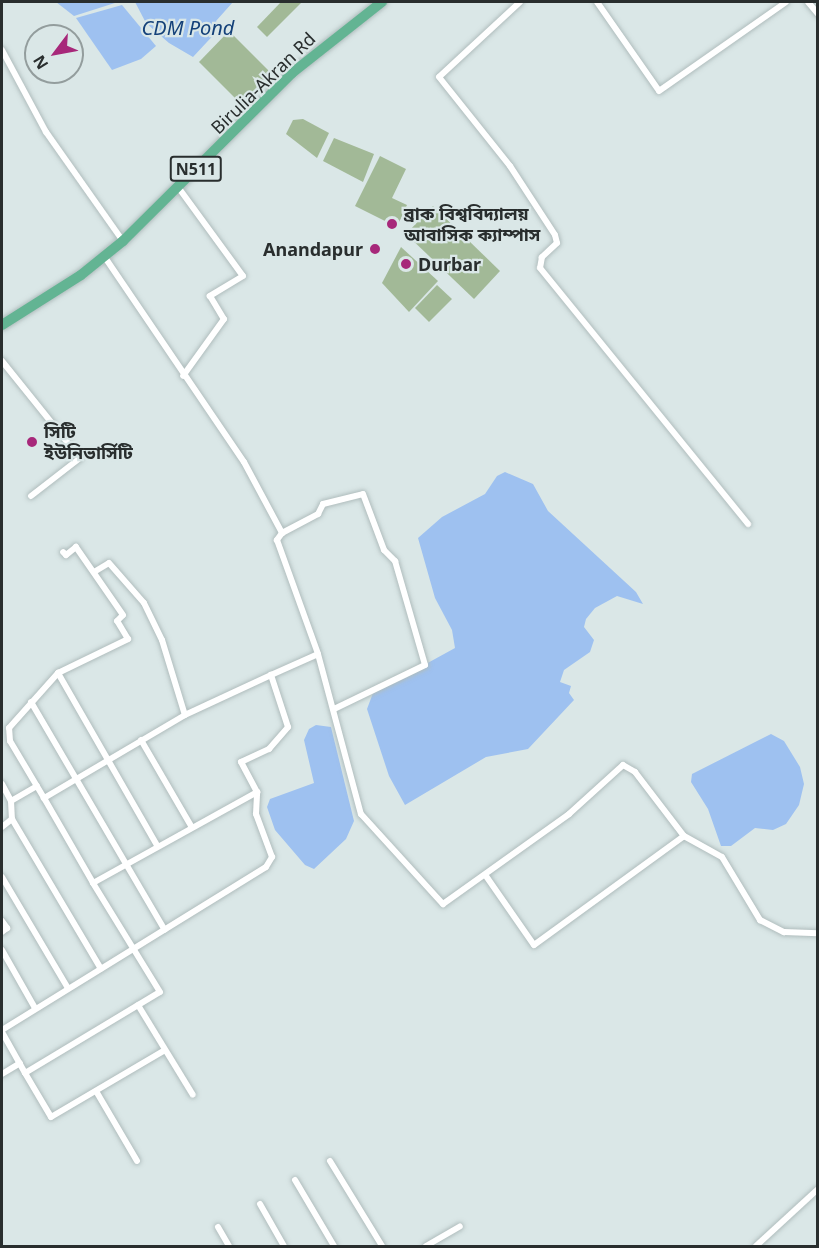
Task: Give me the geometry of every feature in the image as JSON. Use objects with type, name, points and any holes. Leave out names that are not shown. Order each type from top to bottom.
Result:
[{"type":"highway","name":"Birulia-Akran Rd","points":[[2,325],[104,256],[123,240],[292,73],[382,2]]},
{"type":"street","points":[[520,2],[439,77],[510,166],[555,235],[557,243],[542,257],[540,268],[748,524]]},
{"type":"street","points":[[597,2],[659,91],[786,2]]},
{"type":"street","points":[[808,2],[818,14]]},
{"type":"street","points":[[2,50],[46,132],[123,240]]},
{"type":"street","points":[[178,187],[243,276],[210,296],[224,319],[183,376]]},
{"type":"street","points":[[104,256],[183,376],[244,462],[282,533]]},
{"type":"street","points":[[2,361],[80,458],[31,496]]},
{"type":"street","points":[[334,709],[425,664],[395,561],[384,550],[363,494],[323,504],[318,514],[282,533],[277,540],[318,654],[361,814],[443,904],[486,876],[569,813],[623,765],[635,772],[684,836],[722,858],[760,920],[783,932],[816,935]]},
{"type":"street","points":[[25,1073],[160,992],[10,741],[9,729],[58,673],[128,639],[117,621],[123,615],[76,547],[66,555],[63,552]]},
{"type":"street","points":[[94,572],[109,563],[144,603],[162,640],[185,715]]},
{"type":"street","points":[[44,798],[185,715],[318,654]]},
{"type":"street","points":[[58,673],[157,845]]},
{"type":"street","points":[[165,1050],[51,1117],[2,1031],[35,1008],[266,867],[272,857],[256,814],[257,792],[241,762],[269,749],[288,728],[271,675]]},
{"type":"street","points":[[31,702],[165,930]]},
{"type":"street","points":[[141,740],[191,826]]},
{"type":"street","points":[[2,745],[10,741]]},
{"type":"street","points":[[2,784],[11,801],[12,819],[101,969]]},
{"type":"street","points":[[11,801],[37,786]]},
{"type":"street","points":[[93,883],[191,826],[257,792]]},
{"type":"street","points":[[2,827],[12,819]]},
{"type":"street","points":[[486,876],[534,945],[684,836]]},
{"type":"street","points":[[2,877],[68,988]]},
{"type":"street","points":[[2,921],[7,928],[2,932]]},
{"type":"street","points":[[2,950],[35,1008]]},
{"type":"street","points":[[138,1005],[193,1095]]},
{"type":"street","points":[[2,1074],[20,1063]]},
{"type":"street","points":[[96,1091],[136,1161]]},
{"type":"street","points":[[330,1161],[382,1246]]},
{"type":"street","points":[[295,1180],[334,1246]]},
{"type":"street","points":[[756,1246],[818,1189]]},
{"type":"street","points":[[260,1204],[284,1246]]},
{"type":"street","points":[[426,1246],[460,1226]]},
{"type":"street","points":[[218,1227],[229,1246]]},
{"type":"green space","points":[[281,2],[302,2],[267,37],[257,27]]},
{"type":"green space","points":[[229,31],[271,73],[241,104],[199,62]]},
{"type":"green space","points":[[303,119],[329,133],[317,158],[286,134],[293,120]]},
{"type":"green space","points":[[334,138],[374,154],[363,182],[323,161]]},
{"type":"green space","points":[[380,156],[406,169],[392,198],[407,205],[397,227],[355,206]]},
{"type":"green space","points":[[433,206],[500,271],[474,299],[406,234]]},
{"type":"green space","name":"Durbar","points":[[401,247],[438,281],[409,312],[382,283]]},
{"type":"green space","points":[[437,285],[452,299],[429,322],[415,308]]},
{"type":"water","points":[[56,2],[118,2],[74,16]]},
{"type":"water","name":"CDM Pond","points":[[135,2],[233,2],[216,21],[220,28],[193,57],[169,43],[146,23]]},
{"type":"water","points":[[122,5],[156,46],[141,59],[112,70],[84,30],[84,24],[80,24],[76,18]]},
{"type":"water","points":[[505,472],[533,484],[548,511],[636,592],[643,604],[617,596],[595,608],[586,619],[584,627],[594,640],[590,652],[564,670],[560,682],[571,686],[569,693],[574,700],[528,749],[486,757],[405,805],[389,776],[367,709],[373,693],[455,648],[452,630],[435,598],[418,538],[442,517],[485,494],[497,476]]},
{"type":"water","points":[[316,725],[331,727],[354,821],[346,839],[314,869],[305,865],[275,830],[267,807],[270,799],[314,783],[304,740],[309,729]]},
{"type":"water","points":[[771,734],[784,741],[800,767],[804,784],[799,805],[786,824],[773,830],[755,828],[731,846],[721,846],[708,809],[691,782],[692,774]]},
{"type":"place","name":"ব্রাক বিশ্ববিদ্যালয় আবাসিক ক্যাম্পাস","points":[[392,224]]},
{"type":"place","name":"Anandapur","points":[[375,249]]},
{"type":"place","name":"Durbar","points":[[406,264]]},
{"type":"place","name":"সিটি ইউনিভার্সিটি","points":[[32,442]]}]
